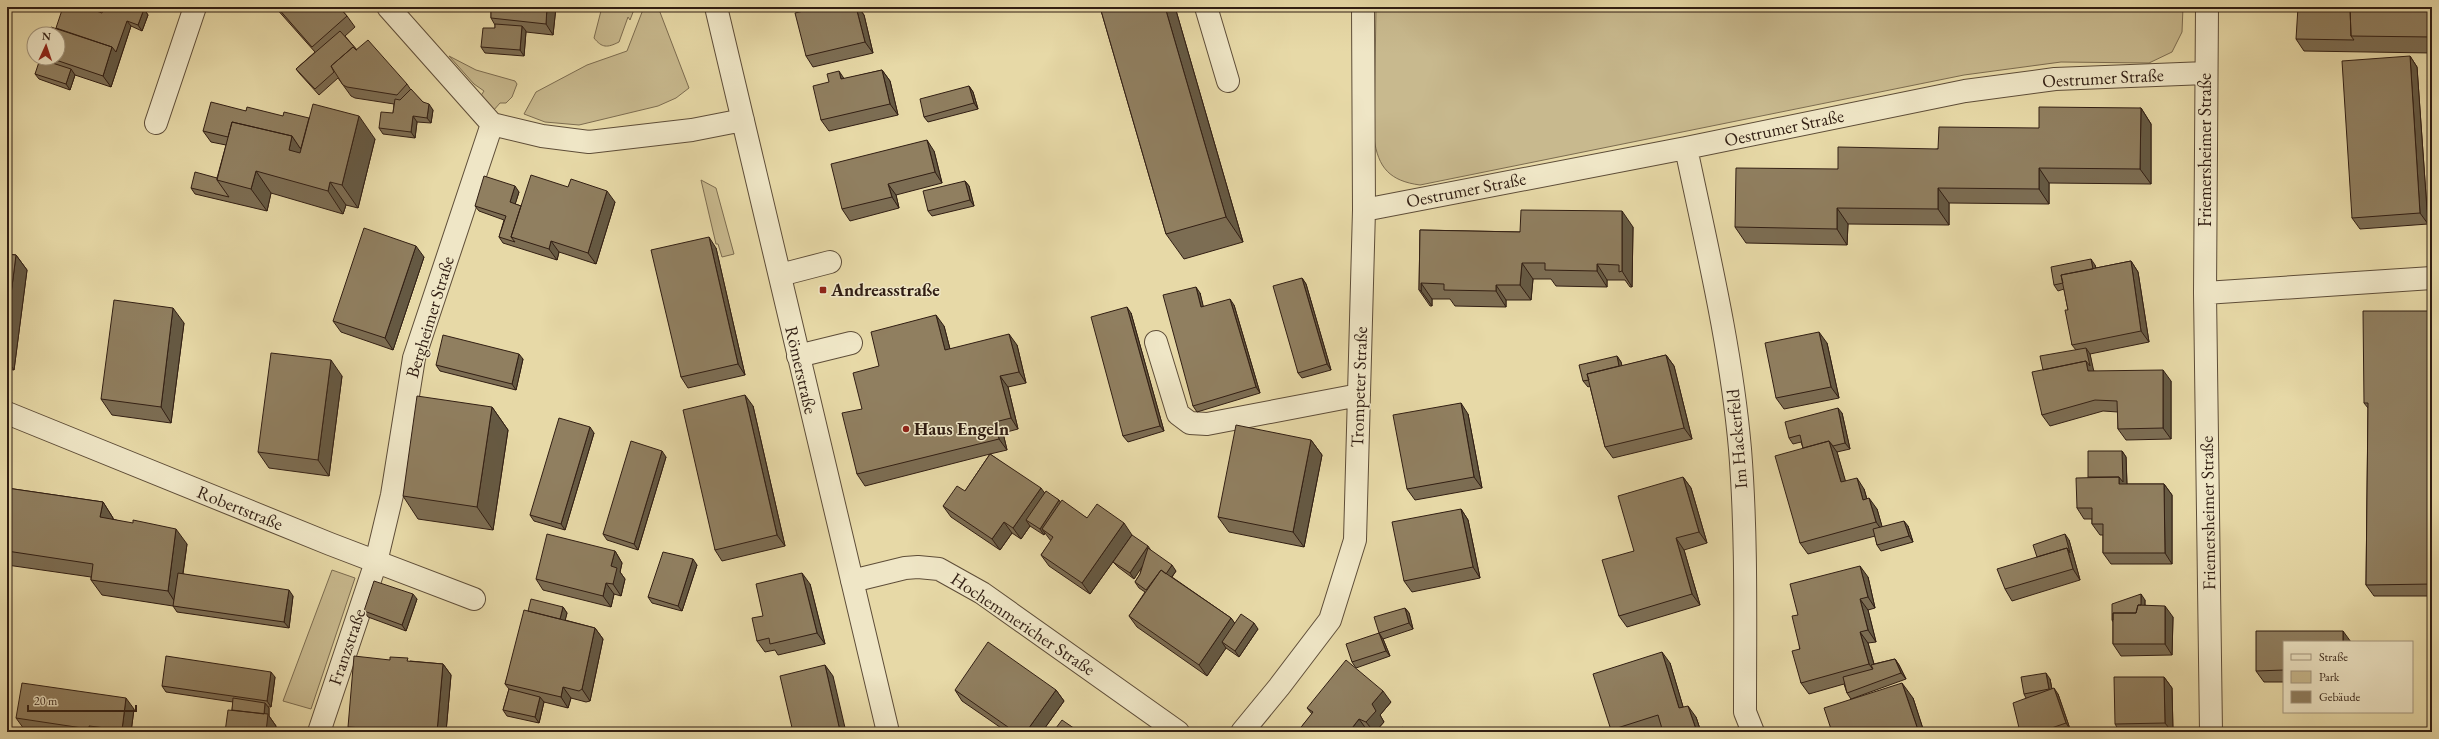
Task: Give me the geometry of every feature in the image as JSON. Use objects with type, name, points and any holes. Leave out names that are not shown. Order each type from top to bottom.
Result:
[{"type":"street","points":[[156,123],[195,7]]},
{"type":"street","points":[[388,7],[492,124],[542,136],[589,142],[692,130],[743,120]]},
{"type":"street","name":"Römerstraße","points":[[716,7],[888,732]]},
{"type":"street","points":[[1206,7],[1228,81]]},
{"type":"street","name":"Trompeter Straße","points":[[1242,732],[1279,687],[1330,620],[1355,540],[1364,210],[1363,7]]},
{"type":"street","name":"Friemersheimer Straße","points":[[2207,7],[2205,293],[2211,732]]},
{"type":"street","name":"Oestrumer Straße","points":[[1364,210],[1686,148],[1965,91],[2055,79],[2206,73]]},
{"type":"street","name":"Bergheimer Straße","points":[[376,562],[392,494],[414,358],[492,124]]},
{"type":"street","name":"Im Hackerfeld","points":[[1686,148],[1727,347],[1740,450],[1745,585],[1745,712],[1753,732]]},
{"type":"street","points":[[780,275],[830,262]]},
{"type":"street","points":[[2205,293],[2432,278]]},
{"type":"street","points":[[1156,342],[1178,414],[1190,423],[1207,424],[1359,395]]},
{"type":"street","points":[[798,356],[851,343]]},
{"type":"street","name":"Robertstraße","points":[[7,413],[376,562],[474,599]]},
{"type":"street","name":"Franzstraße","points":[[318,732],[376,562]]},
{"type":"street","name":"Hochemmericher Straße","points":[[852,581],[905,568],[918,567],[939,569],[982,594],[1178,732]]},
{"type":"green space","points":[[602,7],[635,7],[630,20],[628,17],[619,42],[608,46],[600,44],[594,38]]},
{"type":"green space","points":[[644,7],[658,7],[689,88],[676,98],[658,106],[579,125],[545,122],[524,114],[536,92],[587,65],[627,51]]},
{"type":"green space","points":[[1376,7],[2183,7],[2182,32],[2172,52],[2149,63],[2061,62],[1964,75],[1420,185],[1401,180],[1387,171],[1382,165],[1376,148],[1374,138]]},
{"type":"green space","points":[[449,56],[476,70],[515,81],[517,84],[512,97],[506,103],[500,103],[493,111],[478,100],[484,91],[474,84]]},
{"type":"green space","points":[[701,180],[716,188],[734,254],[722,257],[718,244],[716,244]]},
{"type":"green space","points":[[332,570],[355,578],[311,709],[283,701]]},
{"type":"building","points":[[63,7],[85,7],[102,13],[104,7],[136,7],[144,9],[138,25],[127,21],[116,52],[112,47],[66,31],[66,26],[57,26]]},
{"type":"building","points":[[277,7],[339,7],[347,16],[312,47]]},
{"type":"building","points":[[491,7],[547,7],[546,24],[491,18]]},
{"type":"building","points":[[820,7],[833,7],[834,10],[845,7],[856,7],[865,42],[806,56],[795,13]]},
{"type":"building","points":[[1100,7],[1165,7],[1226,217],[1166,234]]},
{"type":"building","points":[[2298,7],[2350,7],[2351,36],[2354,40],[2296,39]]},
{"type":"building","points":[[2350,7],[2432,7],[2432,37],[2351,36]]},
{"type":"building","points":[[495,24],[522,26],[520,50],[481,47],[483,28],[495,28]]},
{"type":"building","points":[[340,31],[357,50],[353,47],[331,66],[334,72],[315,89],[296,69]]},
{"type":"building","points":[[66,32],[112,47],[103,76],[66,63]]},
{"type":"building","points":[[368,40],[407,84],[397,95],[347,87],[343,85],[331,66],[353,47],[356,50]]},
{"type":"building","points":[[2410,56],[2420,213],[2352,218],[2342,61]]},
{"type":"building","points":[[38,66],[62,66],[71,69],[66,84],[35,74]]},
{"type":"building","points":[[882,70],[890,104],[821,120],[813,86],[829,82],[827,74],[839,71],[841,79]]},
{"type":"building","points":[[969,86],[974,103],[924,117],[920,99]]},
{"type":"building","points":[[411,89],[423,102],[429,104],[427,118],[413,116],[411,132],[379,128],[381,112],[393,113],[395,99],[400,100]]},
{"type":"building","points":[[211,102],[246,111],[247,107],[283,116],[284,112],[309,118],[301,148],[292,136],[232,122],[228,137],[203,131]]},
{"type":"building","points":[[313,104],[359,116],[342,185],[330,182],[328,191],[256,171],[251,189],[217,180],[232,122],[292,136],[289,150],[300,153]]},
{"type":"building","points":[[2039,107],[2141,108],[2140,169],[2039,168],[2039,189],[1938,188],[1938,209],[1837,208],[1837,229],[1735,227],[1736,168],[1838,169],[1838,147],[1938,149],[1939,127],[2039,128]]},
{"type":"building","points":[[927,140],[935,172],[888,184],[892,197],[842,209],[831,164]]},
{"type":"building","points":[[195,172],[217,178],[229,197],[191,188]]},
{"type":"building","points":[[531,175],[568,187],[571,179],[607,191],[588,253],[551,241],[549,249],[511,237]]},
{"type":"building","points":[[484,176],[515,186],[510,202],[521,206],[511,237],[515,242],[499,237],[506,216],[475,206]]},
{"type":"building","points":[[965,181],[970,200],[928,211],[923,191]]},
{"type":"building","points":[[1521,210],[1622,211],[1622,271],[1619,272],[1619,265],[1597,264],[1597,271],[1545,270],[1545,263],[1522,263],[1520,285],[1496,285],[1496,291],[1444,290],[1444,284],[1421,283],[1421,291],[1419,290],[1420,230],[1520,232]]},
{"type":"building","points":[[364,228],[416,246],[385,338],[333,321]]},
{"type":"building","points":[[709,237],[738,364],[681,377],[651,250]]},
{"type":"building","points":[[7,254],[16,255],[7,326]]},
{"type":"building","points":[[2091,259],[2093,269],[2061,275],[2063,283],[2054,285],[2051,267]]},
{"type":"building","points":[[2131,261],[2141,331],[2072,345],[2065,310],[2068,310],[2061,275]]},
{"type":"building","points":[[1302,278],[1327,364],[1298,373],[1273,286]]},
{"type":"building","points":[[1196,287],[1201,307],[1230,299],[1256,387],[1193,406],[1163,295]]},
{"type":"building","points":[[114,300],[173,308],[161,407],[101,399]]},
{"type":"building","points":[[1127,307],[1160,426],[1123,436],[1091,317]]},
{"type":"building","points":[[2363,311],[2432,311],[2432,584],[2366,585],[2368,403],[2364,403]]},
{"type":"building","points":[[936,315],[945,350],[1009,334],[1019,372],[1000,376],[1011,418],[995,422],[999,439],[857,474],[842,413],[862,409],[853,373],[879,366],[871,332]]},
{"type":"building","points":[[1819,332],[1831,387],[1776,398],[1765,343]]},
{"type":"building","points":[[443,335],[519,354],[512,384],[436,365]]},
{"type":"building","points":[[2086,348],[2090,366],[2086,361],[2043,370],[2040,356]]},
{"type":"building","points":[[271,353],[331,360],[318,460],[258,452]]},
{"type":"building","points":[[1666,355],[1684,428],[1605,447],[1587,374]]},
{"type":"building","points":[[1617,356],[1619,366],[1587,374],[1589,380],[1583,381],[1579,365]]},
{"type":"building","points":[[2086,361],[2088,371],[2163,370],[2163,428],[2118,429],[2117,401],[2095,400],[2042,415],[2032,372]]},
{"type":"building","points":[[745,395],[777,535],[715,550],[683,410]]},
{"type":"building","points":[[417,396],[492,407],[477,507],[403,496]]},
{"type":"building","points":[[1461,403],[1474,477],[1407,489],[1393,415]]},
{"type":"building","points":[[1838,408],[1845,443],[1833,446],[1829,441],[1803,448],[1800,435],[1789,438],[1785,422]]},
{"type":"building","points":[[559,418],[590,427],[561,524],[530,515]]},
{"type":"building","points":[[1236,425],[1311,440],[1293,532],[1218,517]]},
{"type":"building","points":[[631,441],[662,451],[634,544],[603,534]]},
{"type":"building","points":[[1829,441],[1841,482],[1857,478],[1863,500],[1869,498],[1876,522],[1800,543],[1775,456]]},
{"type":"building","points":[[2088,451],[2122,451],[2123,482],[2119,477],[2088,477]]},
{"type":"building","points":[[990,454],[1041,488],[1013,528],[1004,522],[992,539],[943,506],[957,486],[965,491]]},
{"type":"building","points":[[1683,477],[1699,532],[1676,538],[1692,594],[1619,616],[1602,560],[1634,551],[1618,496]]},
{"type":"building","points":[[2119,477],[2119,484],[2164,484],[2165,553],[2103,553],[2103,524],[2092,524],[2092,508],[2077,508],[2076,478]]},
{"type":"building","points":[[7,488],[103,502],[100,517],[133,523],[133,520],[176,529],[168,591],[91,580],[93,564],[7,551]]},
{"type":"building","points":[[1046,491],[1059,500],[1040,529],[1026,520]]},
{"type":"building","points":[[1062,500],[1087,518],[1097,504],[1124,523],[1082,583],[1041,555],[1053,537],[1042,529]]},
{"type":"building","points":[[1461,509],[1473,567],[1404,581],[1392,522]]},
{"type":"building","points":[[1904,521],[1909,536],[1877,545],[1873,529]]},
{"type":"building","points":[[547,534],[615,551],[611,566],[617,568],[613,584],[606,583],[603,596],[536,579]]},
{"type":"building","points":[[2065,534],[2070,553],[2067,548],[2037,557],[2033,545]]},
{"type":"building","points":[[1132,535],[1148,546],[1130,573],[1113,562]]},
{"type":"building","points":[[1148,548],[1172,565],[1166,574],[1161,570],[1146,590],[1135,582],[1140,574]]},
{"type":"building","points":[[2067,548],[2073,569],[2005,589],[1997,569]]},
{"type":"building","points":[[663,552],[693,559],[678,606],[648,597]]},
{"type":"building","points":[[1860,566],[1868,597],[1860,599],[1868,630],[1860,632],[1869,664],[1801,683],[1792,651],[1800,649],[1792,616],[1798,615],[1790,584]]},
{"type":"building","points":[[1161,570],[1231,618],[1199,665],[1129,616]]},
{"type":"building","points":[[178,573],[289,590],[284,622],[173,606]]},
{"type":"building","points":[[802,573],[817,633],[770,644],[769,638],[757,641],[752,618],[763,616],[756,584]]},
{"type":"building","points":[[374,581],[413,594],[402,625],[364,611]]},
{"type":"building","points":[[2141,594],[2141,605],[2138,605],[2136,613],[2113,613],[2112,620],[2112,604]]},
{"type":"building","points":[[531,599],[563,607],[560,619],[528,611]]},
{"type":"building","points":[[2138,605],[2165,606],[2165,644],[2113,644],[2113,613],[2136,613]]},
{"type":"building","points":[[1405,608],[1409,623],[1379,633],[1374,617]]},
{"type":"building","points":[[524,610],[595,628],[582,689],[579,691],[563,687],[561,697],[505,684]]},
{"type":"building","points":[[1241,614],[1254,623],[1235,651],[1222,642]]},
{"type":"building","points":[[2256,631],[2343,631],[2343,641],[2283,641],[2283,670],[2256,671]]},
{"type":"building","points":[[1379,633],[1386,651],[1352,662],[1346,644]]},
{"type":"building","points":[[988,642],[1056,690],[1026,732],[1015,732],[955,690]]},
{"type":"building","points":[[1662,652],[1679,708],[1688,706],[1697,732],[1663,732],[1658,715],[1611,730],[1593,674]]},
{"type":"building","points":[[166,656],[271,672],[267,701],[162,686]]},
{"type":"building","points":[[354,656],[390,660],[390,657],[408,658],[407,661],[443,664],[437,732],[378,732],[378,729],[348,727]]},
{"type":"building","points":[[1895,659],[1901,673],[1847,693],[1843,677],[1873,669],[1871,665]]},
{"type":"building","points":[[1346,660],[1383,691],[1372,704],[1376,711],[1366,722],[1359,719],[1349,732],[1298,731],[1313,712],[1307,708]]},
{"type":"building","points":[[825,665],[840,731],[793,732],[780,676]]},
{"type":"building","points":[[2046,673],[2049,689],[2024,694],[2021,677]]},
{"type":"building","points":[[2114,677],[2164,677],[2165,723],[2115,724]]},
{"type":"building","points":[[22,683],[126,698],[122,730],[89,726],[89,729],[16,718]]},
{"type":"building","points":[[1902,683],[1917,727],[1907,732],[1832,732],[1824,708]]},
{"type":"building","points":[[2054,688],[2066,723],[2040,732],[2020,732],[2013,703]]},
{"type":"building","points":[[509,689],[540,697],[535,717],[503,710]]},
{"type":"building","points":[[233,698],[265,703],[264,714],[232,710]]},
{"type":"building","points":[[228,710],[268,714],[266,732],[225,732]]},
{"type":"building","points":[[1062,720],[1078,731],[1053,732]]},
{"type":"building","points":[[1402,727],[1408,732],[1398,732]]},
{"type":"place","name":"Andreasstraße","points":[[823,290]]},
{"type":"place","name":"Haus Engeln","points":[[906,429]]}]
